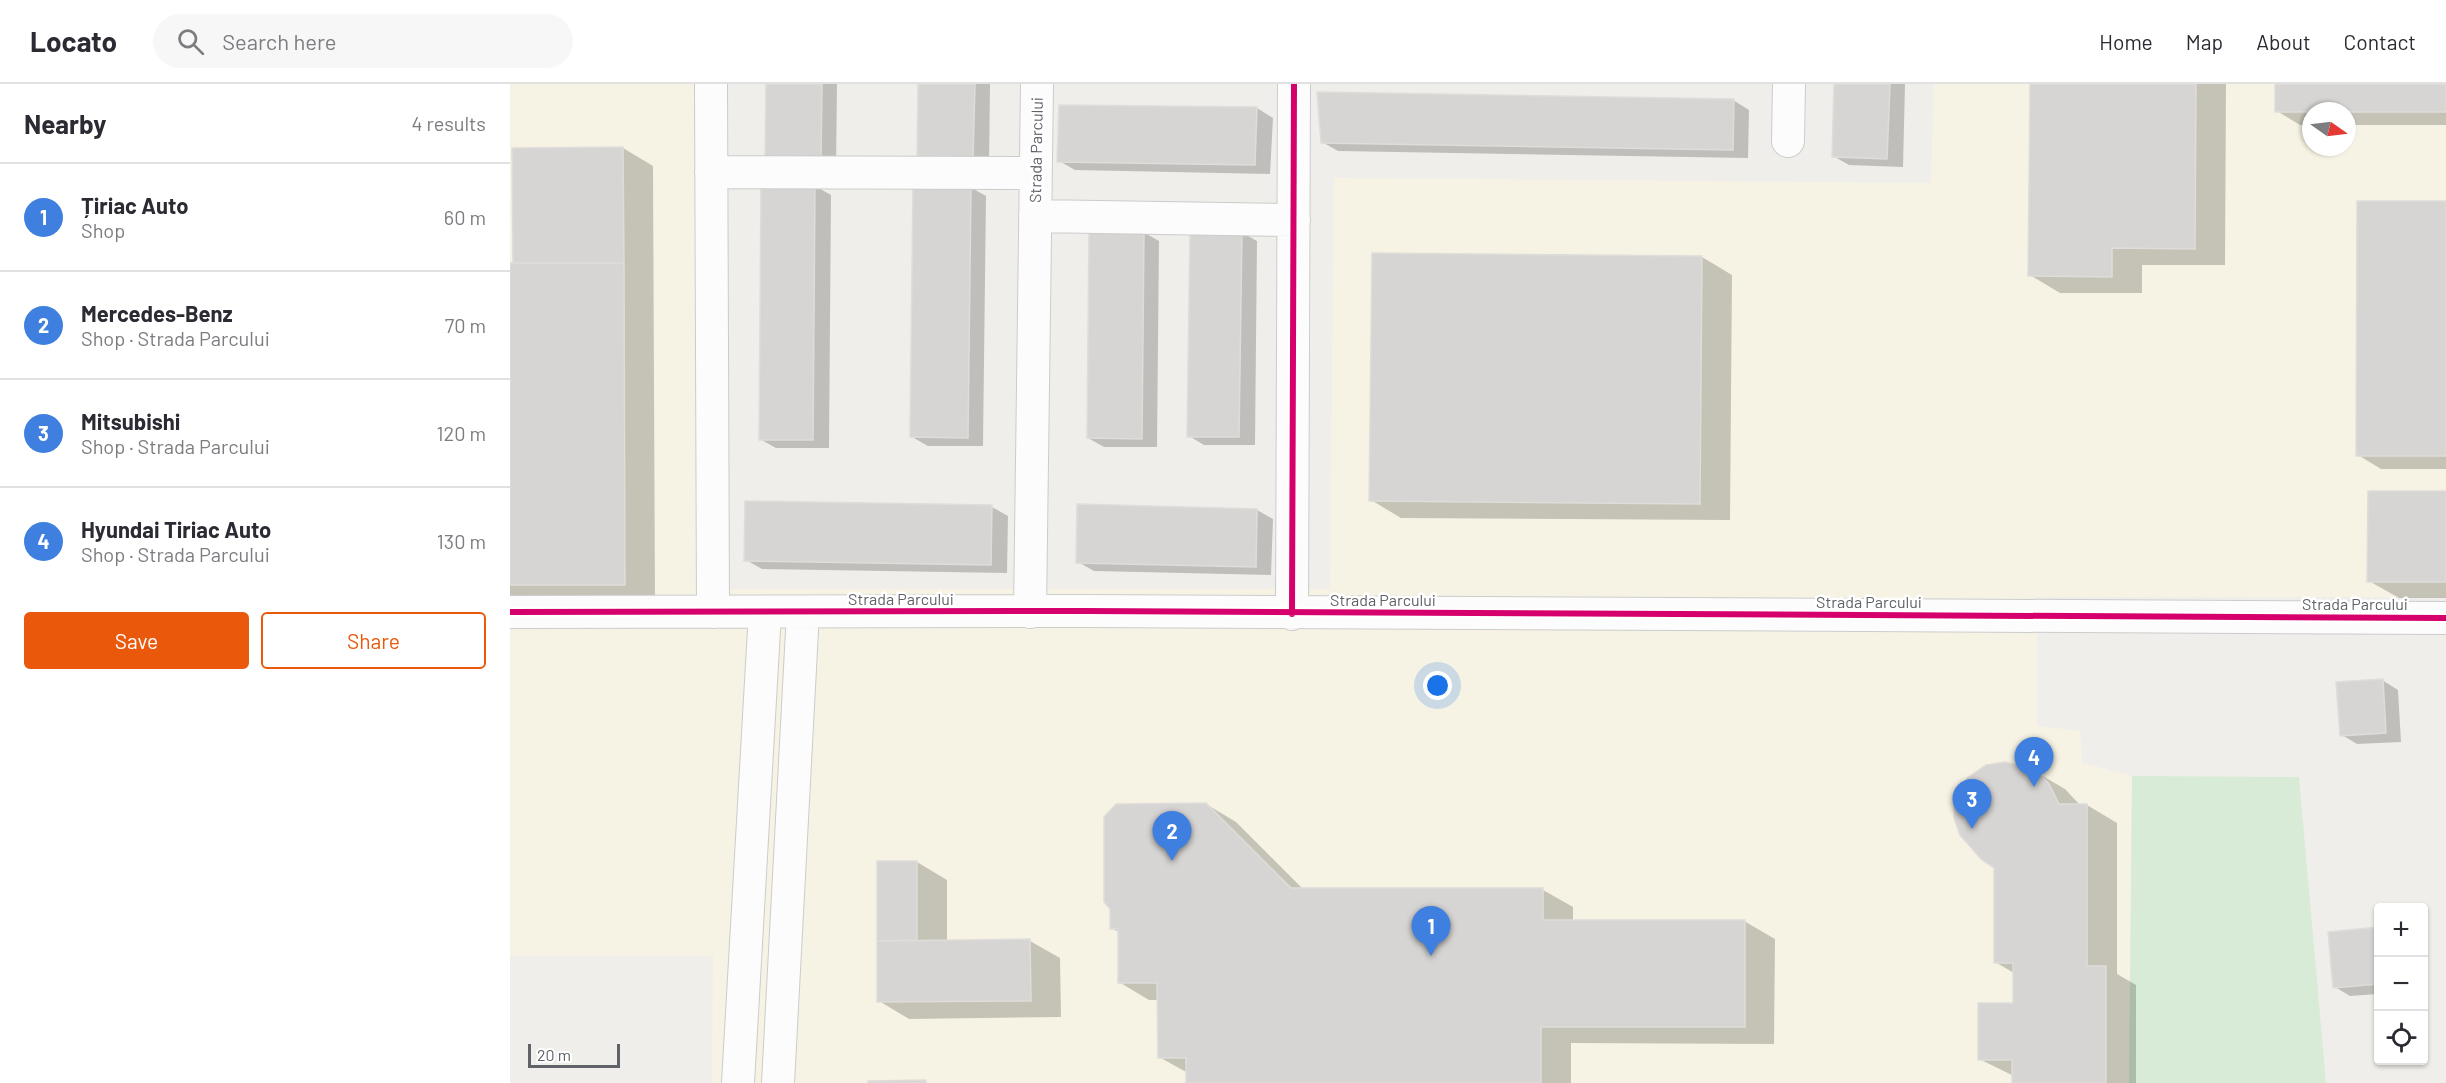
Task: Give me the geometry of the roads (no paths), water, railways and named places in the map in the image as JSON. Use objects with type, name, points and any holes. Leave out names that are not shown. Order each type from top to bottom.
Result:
[{"type":"street","points":[[711,84],[713,612]]},
{"type":"street","name":"Strada Parcului","points":[[1030,612],[1036,84]]},
{"type":"street","points":[[1292,614],[1294,84]]},
{"type":"street","points":[[1788,141],[1790,84]]},
{"type":"street","points":[[711,171],[1035,173]]},
{"type":"street","points":[[1035,216],[1294,220]]},
{"type":"street","name":"Strada Parcului","points":[[510,612],[2446,618]]},
{"type":"street","points":[[765,612],[738,1079],[778,1080],[803,612]]},
{"type":"place","name":"Hyundai Tiriac Auto","points":[[2034,787]]},
{"type":"place","name":"Mitsubishi","points":[[1972,829]]},
{"type":"place","name":"Mercedes-Benz","points":[[1172,861]]},
{"type":"place","name":"Țiriac Auto","points":[[1431,956]]}]
